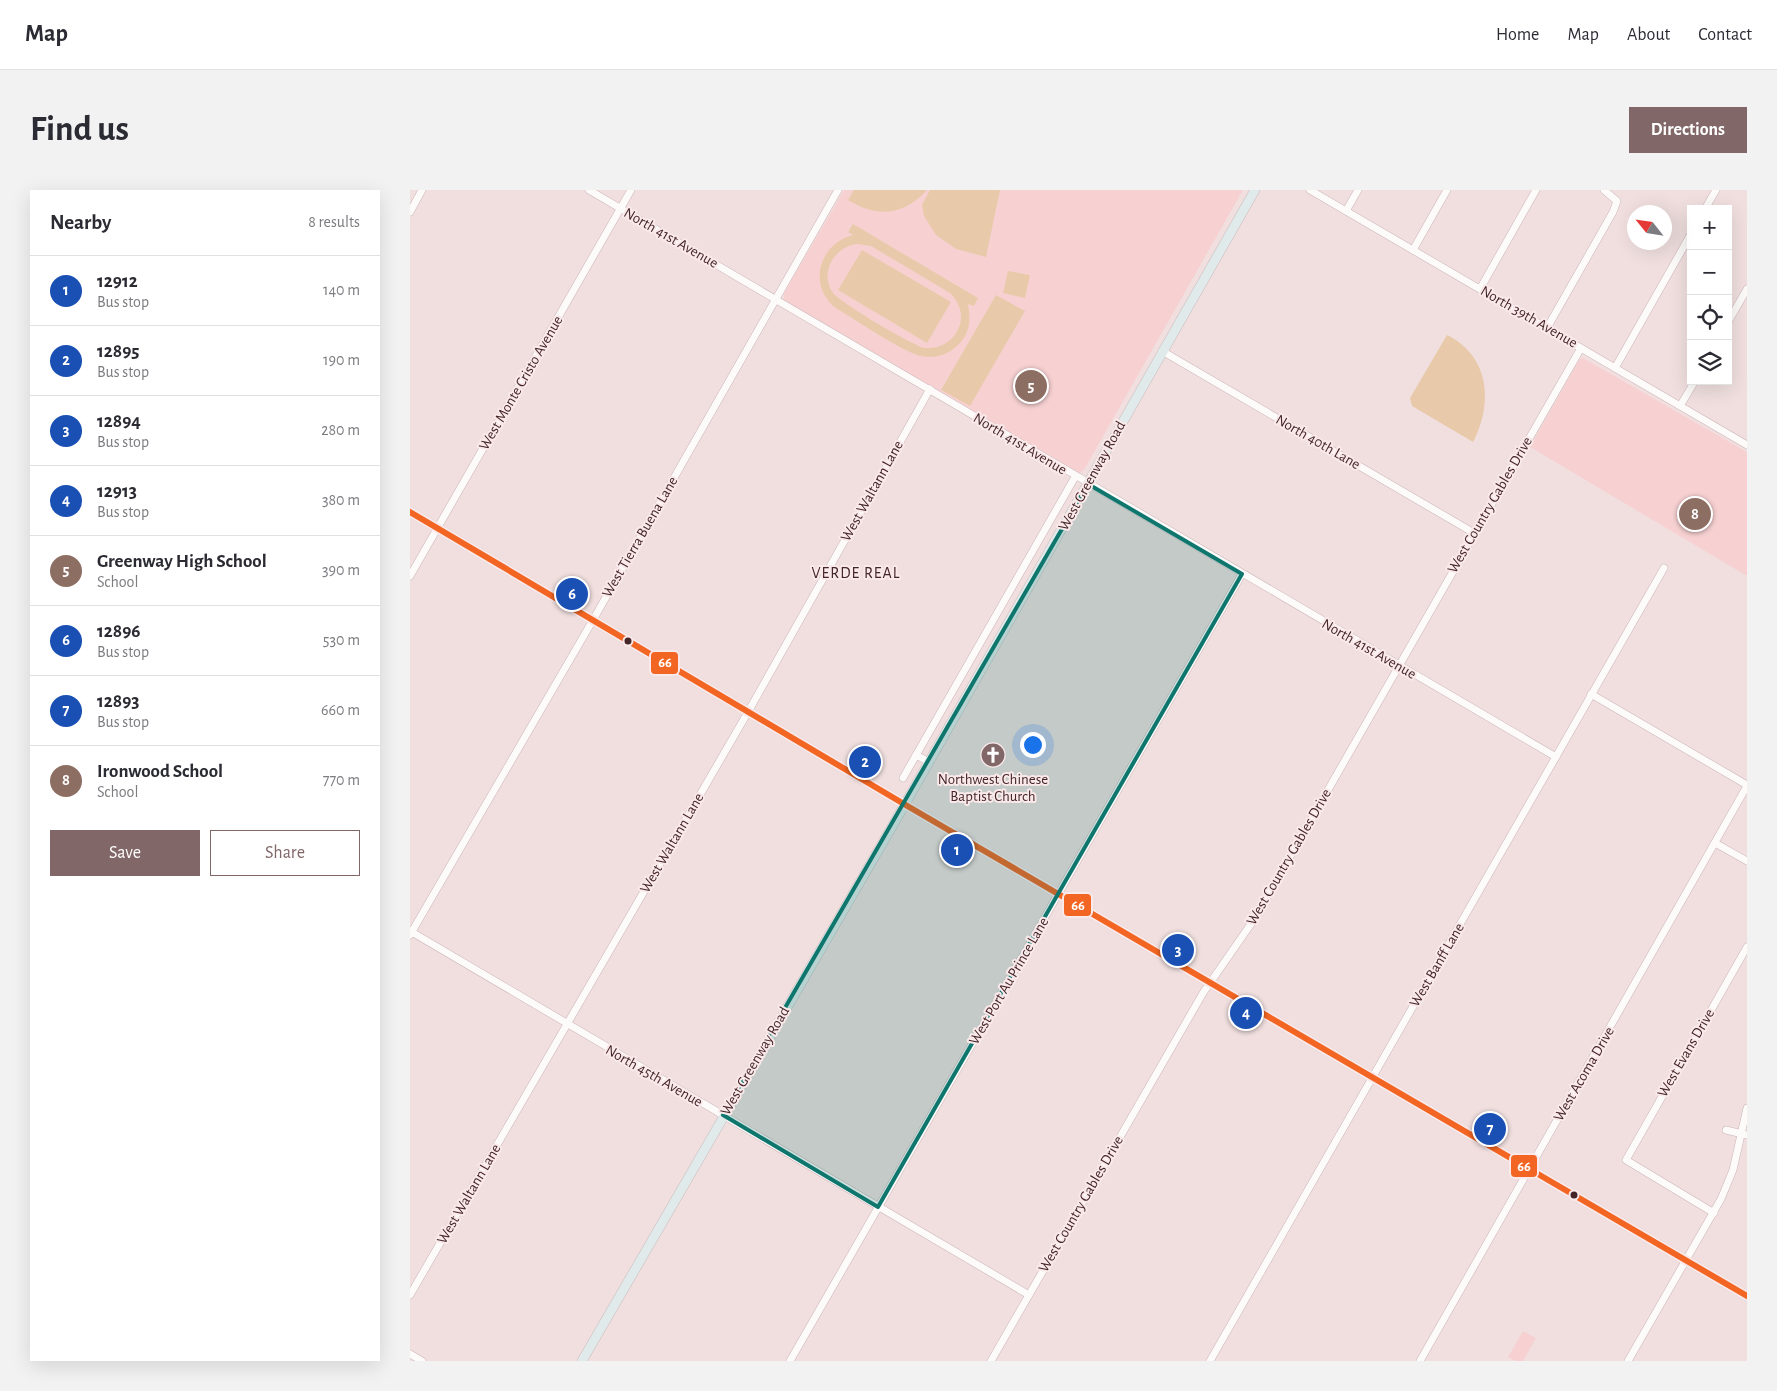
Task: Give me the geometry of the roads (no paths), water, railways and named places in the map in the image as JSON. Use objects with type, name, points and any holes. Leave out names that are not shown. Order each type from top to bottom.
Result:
[{"type":"main road","name":"West Greenway Road","points":[[582,1361],[929,762],[1255,190]]},
{"type":"main road","points":[[410,512],[1059,895],[1747,1296]]},
{"type":"street","points":[[410,212],[422,190]]},
{"type":"street","name":"North 41st Avenue","points":[[589,190],[930,389],[1075,477],[1556,757]]},
{"type":"street","name":"West Monte Cristo Avenue","points":[[410,576],[630,190]]},
{"type":"street","name":"West Tierra Buena Lane","points":[[411,933],[594,620],[838,190]]},
{"type":"street","name":"North 39th Avenue","points":[[1310,190],[1747,445]]},
{"type":"street","points":[[1346,211],[1358,190]]},
{"type":"street","points":[[1413,250],[1447,190]]},
{"type":"street","points":[[1480,289],[1536,190]]},
{"type":"street","points":[[1548,328],[1617,201],[1604,190]]},
{"type":"street","points":[[1707,205],[1716,190]]},
{"type":"street","points":[[1615,368],[1687,241]]},
{"type":"street","points":[[1732,315],[1747,289]]},
{"type":"street","name":"West Country Gables Drive","points":[[990,1361],[1210,983],[1253,921],[1581,348]]},
{"type":"street","name":"North 40th Lane","points":[[1162,351],[1474,533]]},
{"type":"street","points":[[1680,406],[1693,385]]},
{"type":"street","name":"West Waltann Lane","points":[[410,1295],[748,712],[930,389]]},
{"type":"street","name":"West Greenway Road","points":[[903,778],[1075,477]]},
{"type":"street","name":"West Banff Lane","points":[[1210,1361],[1664,568]]},
{"type":"street","name":"West Port Au Prince Lane","points":[[790,1361],[1242,574]]},
{"type":"street","points":[[1591,694],[1747,785]]},
{"type":"street","points":[[916,755],[929,762]]},
{"type":"street","name":"West Acoma Drive","points":[[1420,1361],[1747,785]]},
{"type":"street","points":[[1715,842],[1747,861]]},
{"type":"street","name":"North 45th Avenue","points":[[411,933],[1029,1295]]},
{"type":"street","name":"West Evans Drive","points":[[1714,1212],[1626,1160],[1747,947]]},
{"type":"street","points":[[1628,1361],[1714,1212],[1730,1177],[1744,1134],[1747,1108]]},
{"type":"street","points":[[1726,1130],[1744,1134]]},
{"type":"street","points":[[410,1354],[422,1361]]},
{"type":"place","name":"Greenway High School","points":[[1031,386]]},
{"type":"place","name":"Ironwood School","points":[[1695,514]]},
{"type":"place","name":"12896","points":[[572,594]]},
{"type":"place","name":"Northwest Chinese Baptist Church","points":[[993,755]]},
{"type":"place","name":"12895","points":[[865,762]]},
{"type":"place","name":"12912","points":[[957,850]]},
{"type":"place","name":"12894","points":[[1178,950]]},
{"type":"place","name":"12913","points":[[1246,1013]]},
{"type":"place","name":"12893","points":[[1490,1129]]},
{"type":"district","name":"VERDE REAL","points":[[856,573]]}]
